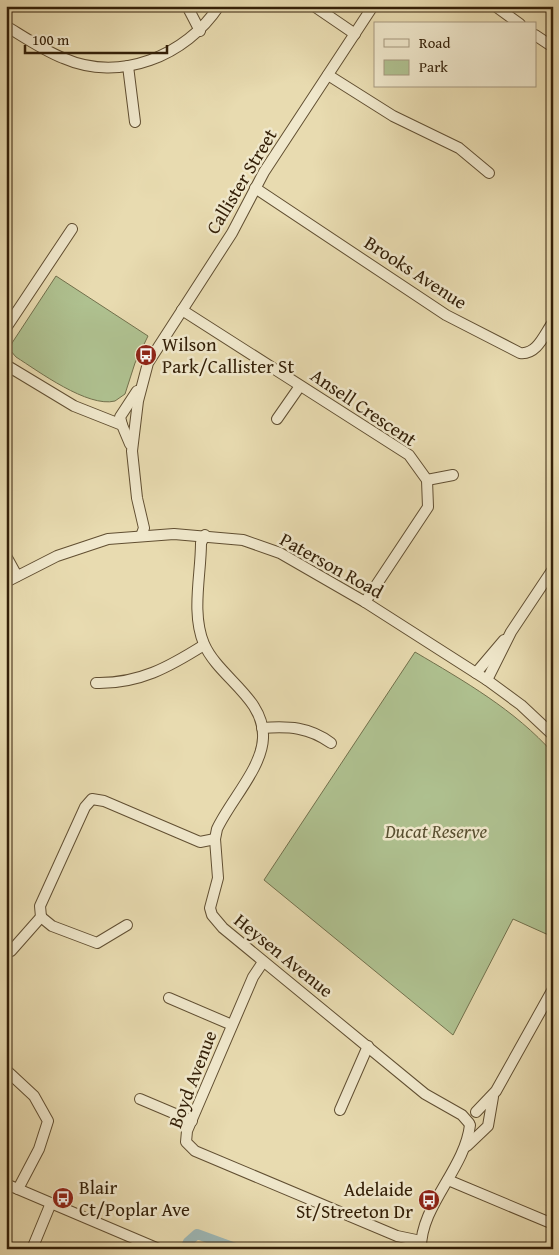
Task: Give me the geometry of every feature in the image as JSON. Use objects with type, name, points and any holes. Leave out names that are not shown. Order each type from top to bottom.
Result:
[{"type":"street","points":[[187,6],[200,31]]},
{"type":"street","points":[[6,26],[63,58],[98,66],[128,66],[159,58],[189,40],[200,31],[219,6]]},
{"type":"street","points":[[314,6],[355,34]]},
{"type":"street","name":"Callister Street","points":[[132,454],[135,420],[148,363],[232,233],[255,188],[373,6]]},
{"type":"street","points":[[495,6],[517,22]]},
{"type":"street","points":[[536,36],[553,47]]},
{"type":"street","points":[[128,66],[135,122]]},
{"type":"street","points":[[328,75],[393,116],[460,148],[489,173]]},
{"type":"street","name":"Brooks Avenue","points":[[255,188],[446,315],[520,353],[527,354],[534,351],[553,322]]},
{"type":"street","points":[[6,328],[72,229]]},
{"type":"street","name":"Ansell Crescent","points":[[182,310],[409,455],[427,480]]},
{"type":"street","points":[[6,365],[50,393],[90,412],[128,428],[135,420],[133,412],[90,412]]},
{"type":"street","name":"Callister Street","points":[[141,536],[144,528],[137,498],[132,454],[120,417],[144,376]]},
{"type":"street","points":[[277,419],[300,386]]},
{"type":"street","points":[[364,602],[428,507],[427,480],[453,475]]},
{"type":"street","name":"Paterson Road","points":[[6,582],[57,556],[108,539],[174,534],[205,535],[243,540],[280,553],[364,602],[487,680],[521,705],[553,735]]},
{"type":"street","name":"Heysen Avenue","points":[[205,535],[207,543],[201,570],[198,614],[200,633],[214,663],[247,696],[256,711],[262,728],[263,739],[258,757],[220,821],[215,839],[218,878],[211,901],[212,915],[217,923],[263,962],[426,1094],[462,1115],[469,1124]]},
{"type":"street","points":[[6,556],[17,576]]},
{"type":"street","points":[[476,673],[511,632],[553,569]]},
{"type":"street","points":[[487,680],[511,632]]},
{"type":"street","points":[[96,683],[117,684],[155,674],[204,645]]},
{"type":"street","points":[[262,728],[292,726],[316,733],[331,743]]},
{"type":"street","points":[[127,925],[97,943],[52,926],[41,917],[40,906],[46,892],[85,807],[92,799],[104,801],[191,838],[209,836],[215,839]]},
{"type":"street","points":[[6,952],[11,951],[41,917]]},
{"type":"street","name":"Boyd Avenue","points":[[263,962],[253,976],[232,1025],[187,1131],[186,1142],[195,1152],[421,1245]]},
{"type":"street","points":[[421,1245],[429,1216],[464,1151],[488,1126],[488,1119],[496,1091],[553,989]]},
{"type":"street","points":[[169,998],[232,1025]]},
{"type":"street","points":[[340,1110],[368,1046]]},
{"type":"street","points":[[6,1070],[34,1096],[48,1120],[39,1149],[18,1189]]},
{"type":"street","points":[[464,1151],[469,1124],[475,1112],[496,1091]]},
{"type":"street","points":[[140,1099],[192,1121]]},
{"type":"street","name":"Heysen Avenue","points":[[446,1105],[475,1112]]},
{"type":"street","points":[[475,1112],[483,1113],[488,1119]]},
{"type":"street","points":[[469,1124],[475,1130],[483,1130]]},
{"type":"street","points":[[448,1180],[553,1224]]},
{"type":"street","points":[[6,1184],[159,1249]]},
{"type":"street","points":[[32,1249],[51,1203]]},
{"type":"green space","points":[[56,276],[148,336],[135,363],[125,394],[115,401],[104,402],[78,394],[37,371],[16,357],[10,350],[12,343]]},
{"type":"green space","name":"Ducat Reserve","points":[[415,652],[470,685],[506,710],[553,753],[553,937],[513,919],[453,1035],[264,880]]},
{"type":"waterway","points":[[185,1249],[188,1242],[197,1234],[238,1249]]},
{"type":"place","name":"Wilson Park/Callister St","points":[[146,355]]},
{"type":"place","name":"Blair Ct/Poplar Ave","points":[[63,1198]]},
{"type":"place","name":"Adelaide St/Streeton Dr","points":[[429,1200]]}]
